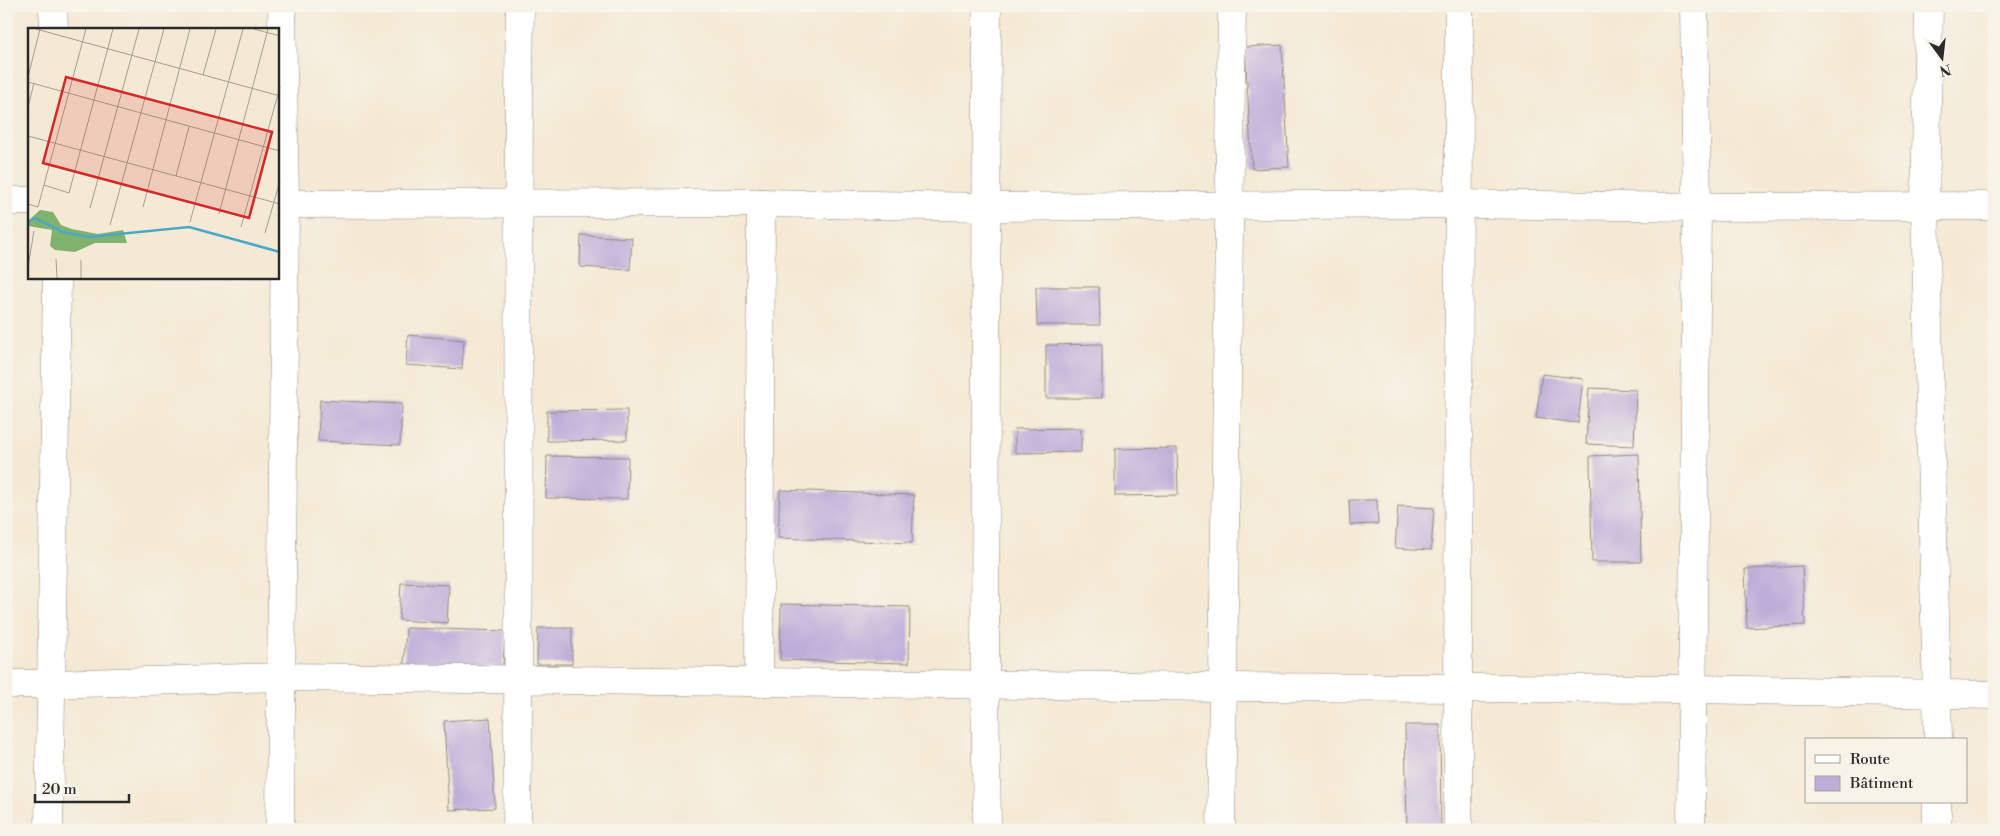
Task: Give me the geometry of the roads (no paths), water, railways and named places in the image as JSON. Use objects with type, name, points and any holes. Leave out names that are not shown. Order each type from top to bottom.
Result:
[{"type":"street","points":[[53,6],[54,28]]},
{"type":"street","points":[[280,830],[282,6]]},
{"type":"street","points":[[517,830],[519,680],[517,205],[520,6]]},
{"type":"street","points":[[987,830],[988,6]]},
{"type":"street","points":[[1222,830],[1222,687],[1232,6]]},
{"type":"street","points":[[1458,830],[1459,6]]},
{"type":"street","points":[[1692,830],[1696,207],[1694,6]]},
{"type":"street","points":[[1928,6],[1925,205],[1938,738]]},
{"type":"street","points":[[6,201],[28,201]]},
{"type":"street","points":[[281,204],[762,203],[988,207],[1458,204],[1696,207],[1994,206]]},
{"type":"street","points":[[759,683],[762,203]]},
{"type":"street","points":[[48,830],[52,684],[57,279]]},
{"type":"street","points":[[6,684],[280,677],[986,685],[1693,689],[1994,695]]},
{"type":"street","points":[[1937,830],[1938,804]]}]
